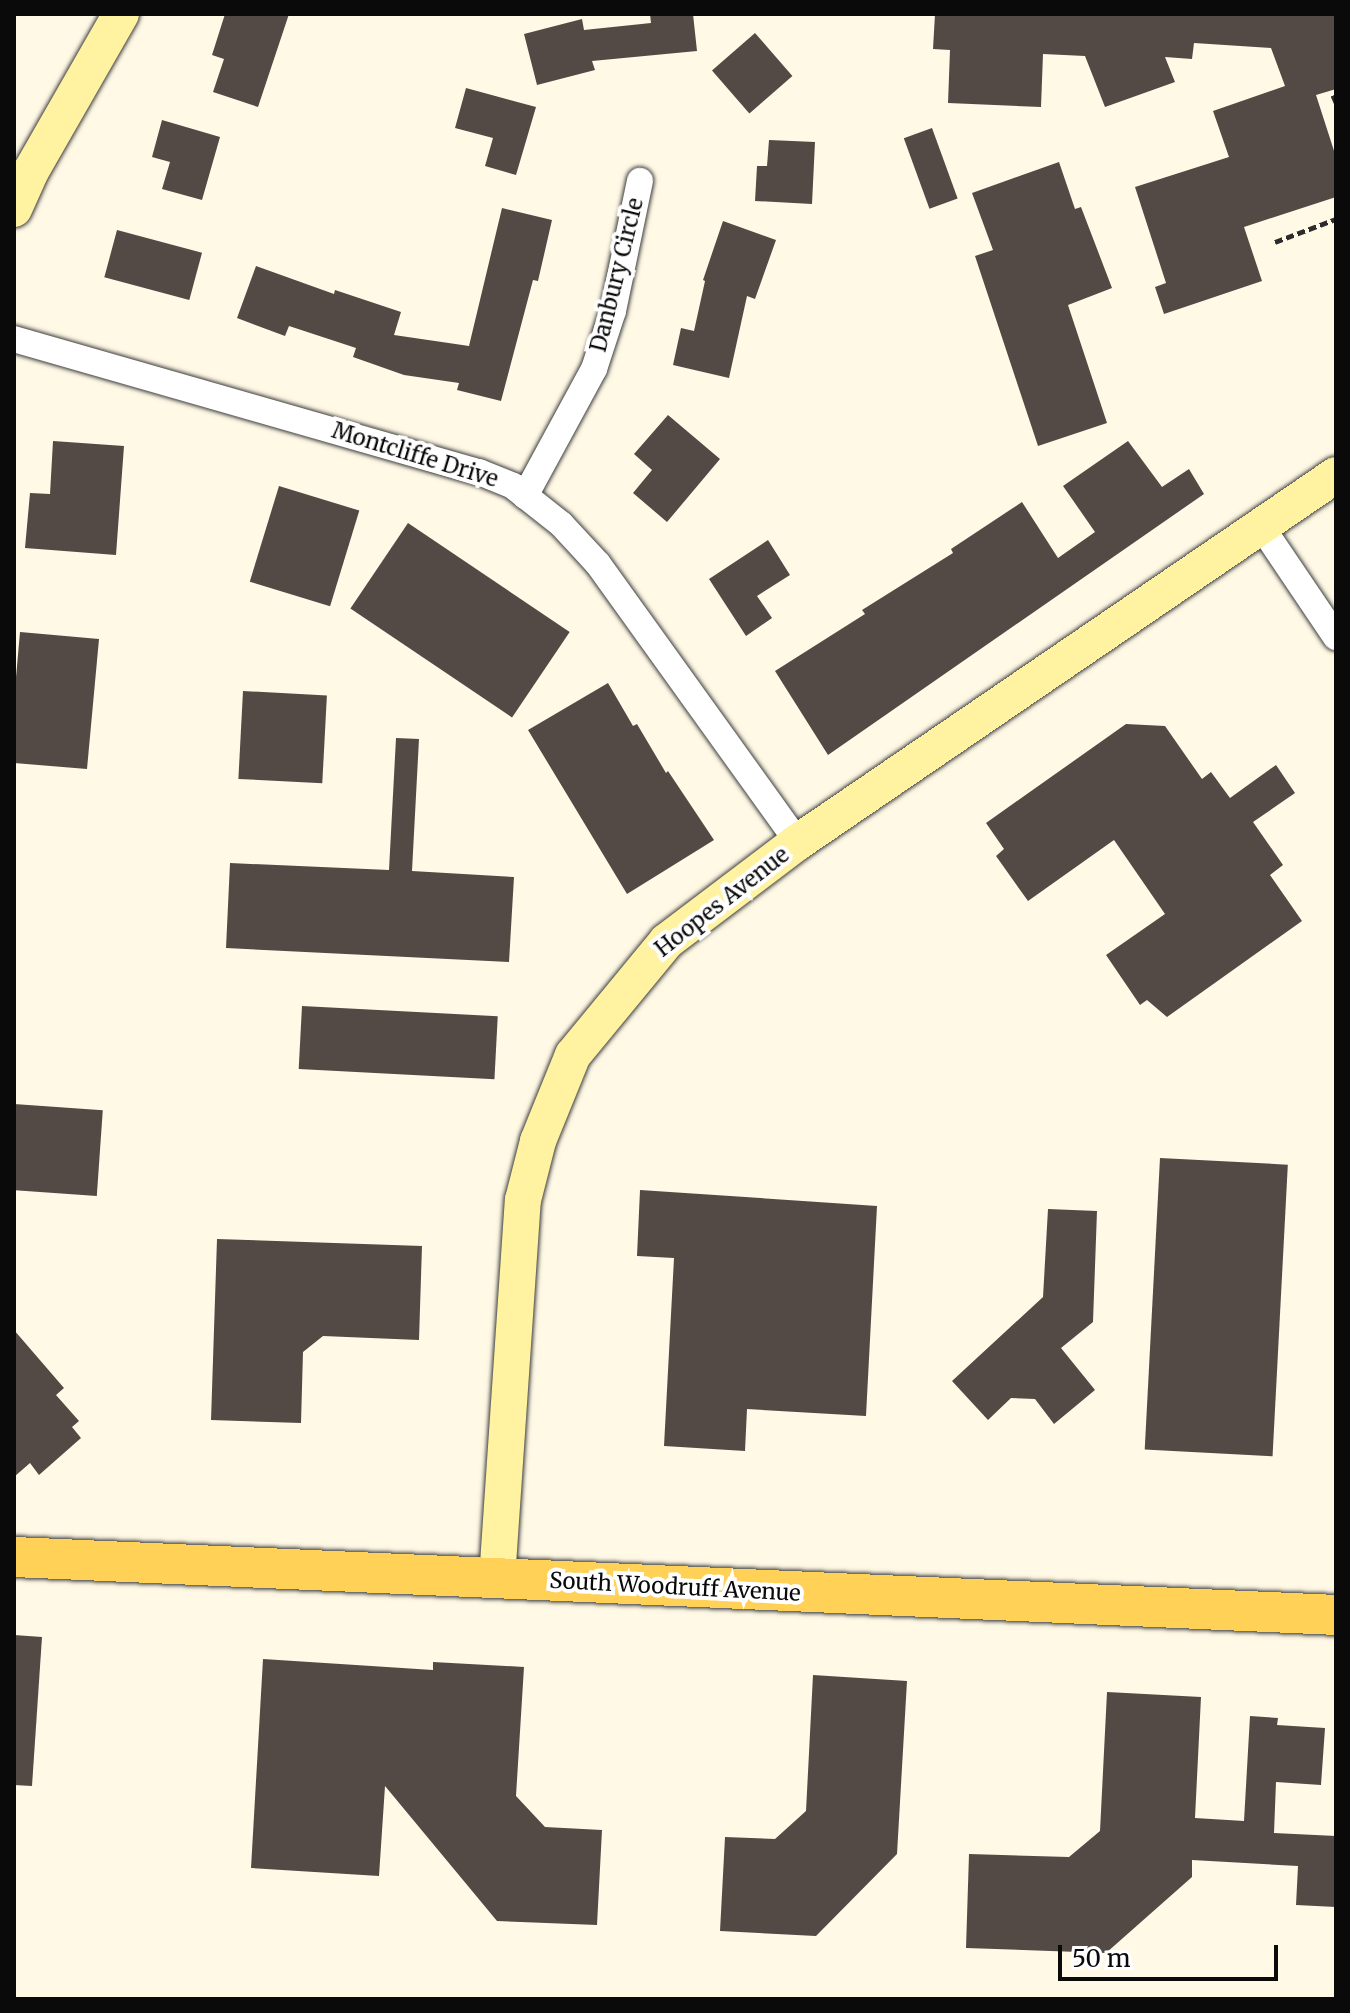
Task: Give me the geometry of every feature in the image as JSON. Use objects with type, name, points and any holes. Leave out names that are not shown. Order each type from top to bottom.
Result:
[{"type":"main road","name":"South Woodruff Avenue","points":[[14,1557],[1336,1615]]},
{"type":"street","points":[[14,209],[31,171],[121,14]]},
{"type":"street","name":"Danbury Circle","points":[[525,496],[594,369],[613,311],[640,181]]},
{"type":"street","name":"Montcliffe Drive","points":[[14,339],[479,472],[525,496],[561,524],[598,564],[798,842]]},
{"type":"street","name":"Hoopes Avenue","points":[[497,1579],[523,1200],[542,1130],[573,1055],[634,977],[667,941],[798,842],[1336,475]]},
{"type":"street","points":[[1261,526],[1336,637]]},
{"type":"path","points":[[1333,95],[1336,102]]},
{"type":"path","points":[[1275,242],[1336,219]]},
{"type":"building","points":[[225,14],[289,14],[258,107],[213,92],[224,59],[212,55]]},
{"type":"building","points":[[650,14],[693,14],[697,51],[592,61],[595,70],[537,85],[524,34],[582,19],[584,30],[651,23]]},
{"type":"building","points":[[935,14],[1336,14],[1336,89],[1316,95],[1336,157],[1336,197],[1244,227],[1262,281],[1164,314],[1155,287],[1166,283],[1135,187],[1229,157],[1213,111],[1285,86],[1271,48],[1194,43],[1192,59],[1165,57],[1175,82],[1105,107],[1085,56],[1043,54],[1041,107],[948,103],[950,50],[933,49]]},
{"type":"building","points":[[755,33],[792,76],[749,113],[712,70]]},
{"type":"building","points":[[466,88],[536,107],[516,175],[485,166],[493,138],[455,128]]},
{"type":"building","points":[[162,120],[220,137],[202,200],[162,189],[170,162],[152,157]]},
{"type":"building","points":[[932,128],[958,198],[929,209],[904,138]]},
{"type":"building","points":[[769,140],[815,142],[812,204],[755,201],[757,166],[767,166]]},
{"type":"building","points":[[1059,162],[1075,209],[1081,207],[1112,288],[1068,305],[1107,423],[1038,446],[975,256],[993,250],[972,193]]},
{"type":"building","points":[[502,208],[552,220],[538,281],[533,280],[501,401],[457,390],[459,383],[404,375],[353,357],[356,348],[289,326],[285,336],[237,318],[256,266],[334,294],[335,290],[401,312],[394,335],[469,346]]},
{"type":"building","points":[[723,221],[776,240],[755,299],[747,296],[729,378],[673,365],[681,328],[694,331],[703,280]]},
{"type":"building","points":[[117,230],[202,253],[189,300],[104,277]]},
{"type":"building","points":[[668,415],[720,459],[667,522],[633,493],[652,470],[634,454]]},
{"type":"building","points":[[53,441],[124,446],[116,555],[25,548],[30,493],[50,494]]},
{"type":"building","points":[[1128,441],[1162,487],[1189,469],[1204,494],[828,755],[775,671],[865,614],[862,610],[953,553],[951,549],[1022,502],[1058,558],[1095,532],[1063,486]]},
{"type":"building","points":[[279,486],[359,511],[330,606],[250,582]]},
{"type":"building","points":[[408,523],[570,632],[512,717],[350,608]]},
{"type":"building","points":[[768,540],[790,575],[757,596],[772,618],[746,636],[709,579]]},
{"type":"building","points":[[20,632],[99,639],[87,769],[14,763],[14,700]]},
{"type":"building","points":[[608,683],[633,726],[637,724],[666,773],[668,771],[714,840],[627,894],[528,730]]},
{"type":"building","points":[[243,691],[327,695],[322,783],[238,779]]},
{"type":"building","points":[[1126,724],[1165,726],[1202,779],[1211,772],[1230,798],[1276,765],[1295,793],[1253,822],[1283,865],[1270,875],[1302,921],[1167,1017],[1147,1000],[1140,1005],[1106,955],[1165,914],[1114,840],[1028,901],[996,856],[1004,849],[986,823]]},
{"type":"building","points":[[396,738],[419,739],[412,871],[514,877],[509,962],[226,948],[230,863],[389,870]]},
{"type":"building","points":[[302,1006],[498,1016],[494,1079],[299,1069]]},
{"type":"building","points":[[14,1104],[103,1110],[97,1196],[14,1190]]},
{"type":"building","points":[[1160,1158],[1288,1165],[1273,1456],[1145,1450]]},
{"type":"building","points":[[640,1190],[877,1206],[866,1416],[747,1409],[745,1451],[664,1446],[674,1258],[637,1256]]},
{"type":"building","points":[[1048,1209],[1097,1211],[1093,1322],[1061,1348],[1095,1390],[1054,1424],[1035,1399],[1011,1398],[988,1420],[952,1381],[1043,1297]]},
{"type":"building","points":[[217,1239],[422,1246],[419,1340],[323,1336],[303,1352],[301,1423],[211,1420]]},
{"type":"building","points":[[14,1330],[64,1388],[56,1395],[79,1421],[72,1427],[81,1438],[39,1475],[30,1463],[14,1477]]},
{"type":"building","points":[[14,1635],[42,1637],[32,1786],[14,1785]]},
{"type":"building","points":[[263,1659],[433,1670],[433,1662],[524,1667],[516,1796],[545,1827],[602,1830],[597,1925],[497,1921],[385,1786],[379,1876],[251,1868]]},
{"type":"building","points":[[813,1675],[907,1681],[897,1854],[816,1936],[720,1931],[725,1837],[775,1839],[806,1811]]},
{"type":"building","points":[[1107,1692],[1201,1697],[1195,1818],[1244,1821],[1250,1716],[1278,1718],[1277,1725],[1325,1728],[1321,1785],[1276,1782],[1274,1833],[1336,1836],[1336,1907],[1296,1905],[1298,1866],[1192,1860],[1192,1877],[1106,1953],[966,1948],[969,1854],[1069,1857],[1100,1831]]}]
